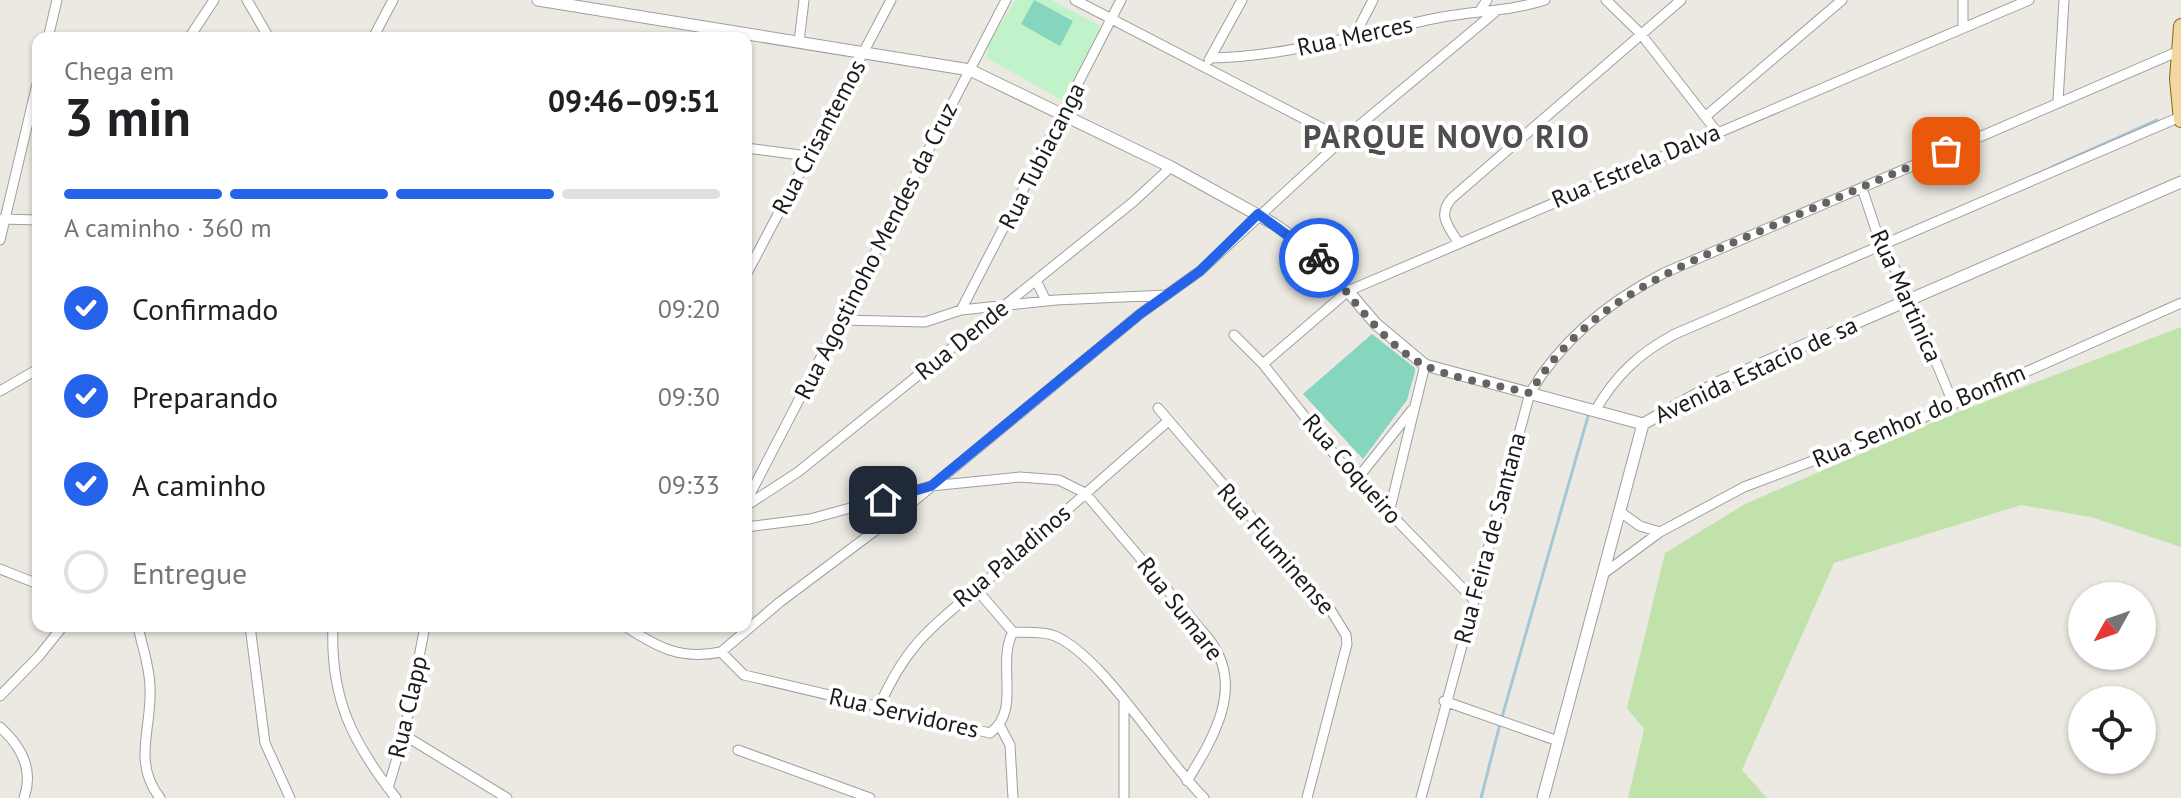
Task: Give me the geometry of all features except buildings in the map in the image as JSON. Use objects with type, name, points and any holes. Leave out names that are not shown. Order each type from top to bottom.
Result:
[{"type":"main road","points":[[2180,118],[2181,26]]},
{"type":"street","points":[[49,32],[57,0]]},
{"type":"street","points":[[193,32],[214,0]]},
{"type":"street","points":[[247,0],[266,32]]},
{"type":"street","points":[[376,32],[393,0]]},
{"type":"street","points":[[538,0],[737,32]]},
{"type":"street","points":[[799,42],[804,0]]},
{"type":"street","name":"Rua Crisantemos","points":[[752,263],[891,0]]},
{"type":"street","name":"Rua Agostinoho Mendes da Cruz","points":[[752,492],[1006,0]]},
{"type":"street","points":[[1075,0],[1208,62],[1343,139]]},
{"type":"street","name":"Rua Tubiacanga","points":[[961,310],[1064,116],[1121,0]]},
{"type":"street","points":[[1208,62],[1242,0]]},
{"type":"street","points":[[1355,35],[1373,0]]},
{"type":"street","points":[[1479,12],[1487,0]]},
{"type":"street","name":"Rua Merces","points":[[1208,62],[1262,55],[1479,12],[1494,13],[1545,0]]},
{"type":"street","points":[[1606,0],[1641,34],[1717,132]]},
{"type":"street","points":[[1458,242],[1444,221],[1445,207],[1452,198],[1681,0]]},
{"type":"street","points":[[1706,116],[1842,0]]},
{"type":"street","points":[[1963,0],[1963,28]]},
{"type":"street","name":"Rua Estrela Dalva","points":[[1263,364],[1348,291],[2029,0]]},
{"type":"street","points":[[2058,101],[2064,0]]},
{"type":"street","points":[[752,626],[931,486],[1140,314],[1200,271],[1258,214],[1343,139],[1494,13]]},
{"type":"street","points":[[752,34],[970,70],[1171,167],[1258,214],[1317,255],[1395,343],[1425,365],[1643,424]]},
{"type":"street","name":"Rua Feira de Santana","points":[[1421,798],[1444,701],[1530,393],[1564,345],[1628,293],[1699,257],[2179,51]]},
{"type":"street","points":[[0,240],[32,104]]},
{"type":"street","points":[[1595,411],[1622,371],[1657,343],[2180,118]]},
{"type":"street","points":[[752,149],[808,156]]},
{"type":"street","name":"Rua Dende","points":[[752,500],[798,472],[1133,202],[1171,167]]},
{"type":"street","name":"Avenida Estacio de sa","points":[[1543,798],[1643,424],[1717,383],[2181,182]]},
{"type":"street","name":"Rua Martinica","points":[[1862,188],[1883,245],[1910,299],[1953,403]]},
{"type":"street","points":[[3,219],[32,220]]},
{"type":"street","points":[[1036,280],[1046,301]]},
{"type":"street","points":[[841,320],[925,322],[961,310],[1127,295],[1167,295]]},
{"type":"street","points":[[1127,295],[1140,314]]},
{"type":"street","name":"Rua Senhor do Bonfim","points":[[1601,575],[1660,532],[1744,487],[1902,427],[2181,303]]},
{"type":"street","name":"Rua Coqueiro","points":[[1234,335],[1263,364],[1357,479],[1474,600]]},
{"type":"street","points":[[1389,513],[1425,365]]},
{"type":"street","points":[[0,391],[32,372]]},
{"type":"street","points":[[1357,479],[1414,407]]},
{"type":"street","name":"Rua Fluminense","points":[[1158,408],[1330,609],[1346,635],[1345,653],[1329,703],[1307,798]]},
{"type":"street","name":"Rua Paladinos","points":[[879,707],[891,679],[912,646],[941,616],[977,590],[1167,422]]},
{"type":"street","points":[[752,526],[810,519],[931,486],[999,478],[1047,478],[1085,493]]},
{"type":"street","name":"Rua Sumare","points":[[1085,493],[1208,638],[1225,664],[1223,704],[1205,751],[1187,781]]},
{"type":"street","points":[[1619,511],[1640,526],[1660,532]]},
{"type":"street","points":[[0,569],[32,582]]},
{"type":"street","points":[[977,590],[1013,632],[1059,638],[1079,653],[1124,700],[1187,781],[1204,798]]},
{"type":"street","points":[[0,696],[58,632]]},
{"type":"street","points":[[139,632],[150,686],[143,761],[145,774],[160,798]]},
{"type":"street","points":[[251,632],[265,743],[290,798]]},
{"type":"street","points":[[333,632],[334,676],[342,709],[363,751],[396,798]]},
{"type":"street","name":"Rua Clapp","points":[[388,788],[404,735],[424,632]]},
{"type":"street","points":[[635,632],[670,653],[690,657],[721,652],[745,632]]},
{"type":"street","name":"Rua Servidores","points":[[721,652],[744,675],[979,734],[990,733],[1000,726],[1006,715],[1005,651],[1013,632]]},
{"type":"street","points":[[1124,700],[1124,798]]},
{"type":"street","points":[[1444,701],[1558,741]]},
{"type":"street","points":[[1000,726],[1010,745],[1013,798]]},
{"type":"street","points":[[0,727],[25,761],[29,773],[24,798]]},
{"type":"street","points":[[404,735],[507,798]]},
{"type":"street","points":[[738,750],[870,798]]},
{"type":"green space","points":[[1015,0],[1051,0],[1099,25],[1100,31],[1065,102],[987,58],[988,45]]},
{"type":"green space","points":[[1034,0],[1073,21],[1060,46],[1021,24]]},
{"type":"green space","points":[[2181,327],[2181,547],[2091,517],[2021,505],[1834,563],[1742,770],[1767,798],[1628,798],[1644,729],[1627,708],[1665,553],[1745,504],[1953,414]]},
{"type":"green space","points":[[1372,334],[1415,368],[1415,372],[1407,400],[1363,459],[1303,394]]},
{"type":"waterway","points":[[2052,167],[2157,120]]},
{"type":"waterway","points":[[1502,717],[1589,413]]},
{"type":"waterway","points":[[1481,798],[1500,724]]},
{"type":"way so far","points":[[1319,258],[1376,324],[1409,356],[1425,365],[1530,393],[1564,345],[1628,293],[1711,252],[1946,151]]},
{"type":"district","name":"PARQUE NOVO RIO","points":[[1447,137]]},
{"type":"route","points":[[883,500],[931,486],[1140,314],[1187,282],[1258,214],[1319,258]]}]
